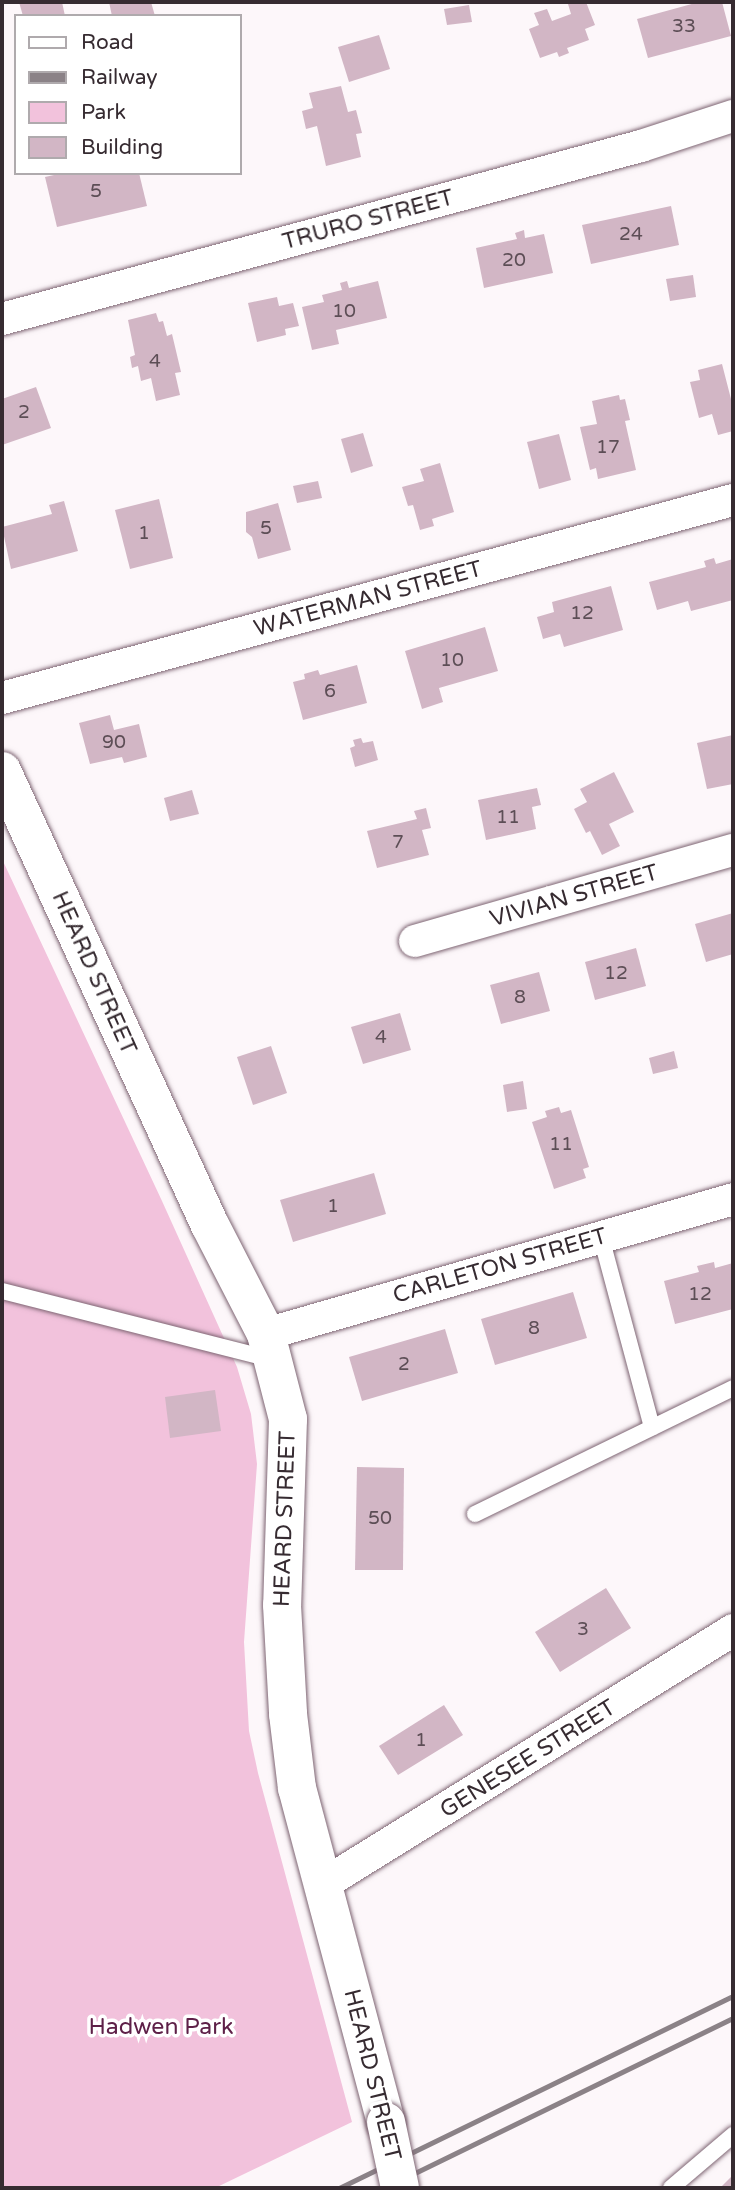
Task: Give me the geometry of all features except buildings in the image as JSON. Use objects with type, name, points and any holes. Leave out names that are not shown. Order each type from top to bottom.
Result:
[{"type":"street","name":"TRURO STREET","points":[[2,319],[641,146],[733,116]]},
{"type":"street","name":"WATERMAN STREET","points":[[2,698],[733,499]]},
{"type":"street","name":"HEARD STREET","points":[[2,771],[210,1225],[270,1347],[288,1419],[282,1605],[288,1714],[297,1788],[386,2122],[400,2188]]},
{"type":"street","name":"VIVIAN STREET","points":[[415,941],[733,850]]},
{"type":"street","name":"CARLETON STREET","points":[[270,1347],[601,1237],[733,1199]]},
{"type":"street","name":"GENESEE STREET","points":[[322,1885],[733,1630]]},
{"type":"lane","points":[[601,1237],[652,1427]]},
{"type":"lane","points":[[2,1291],[270,1347]]},
{"type":"lane","points":[[475,1514],[733,1388]]},
{"type":"lane","points":[[671,2188],[733,2135]]},
{"type":"green space","name":"Hadwen Park","points":[[2,859],[237,1367],[251,1414],[257,1464],[244,1642],[249,1731],[352,2122],[215,2188],[2,2188]]},
{"type":"railway","points":[[339,2188],[733,1996]]},
{"type":"railway","points":[[384,2188],[733,2018]]}]
